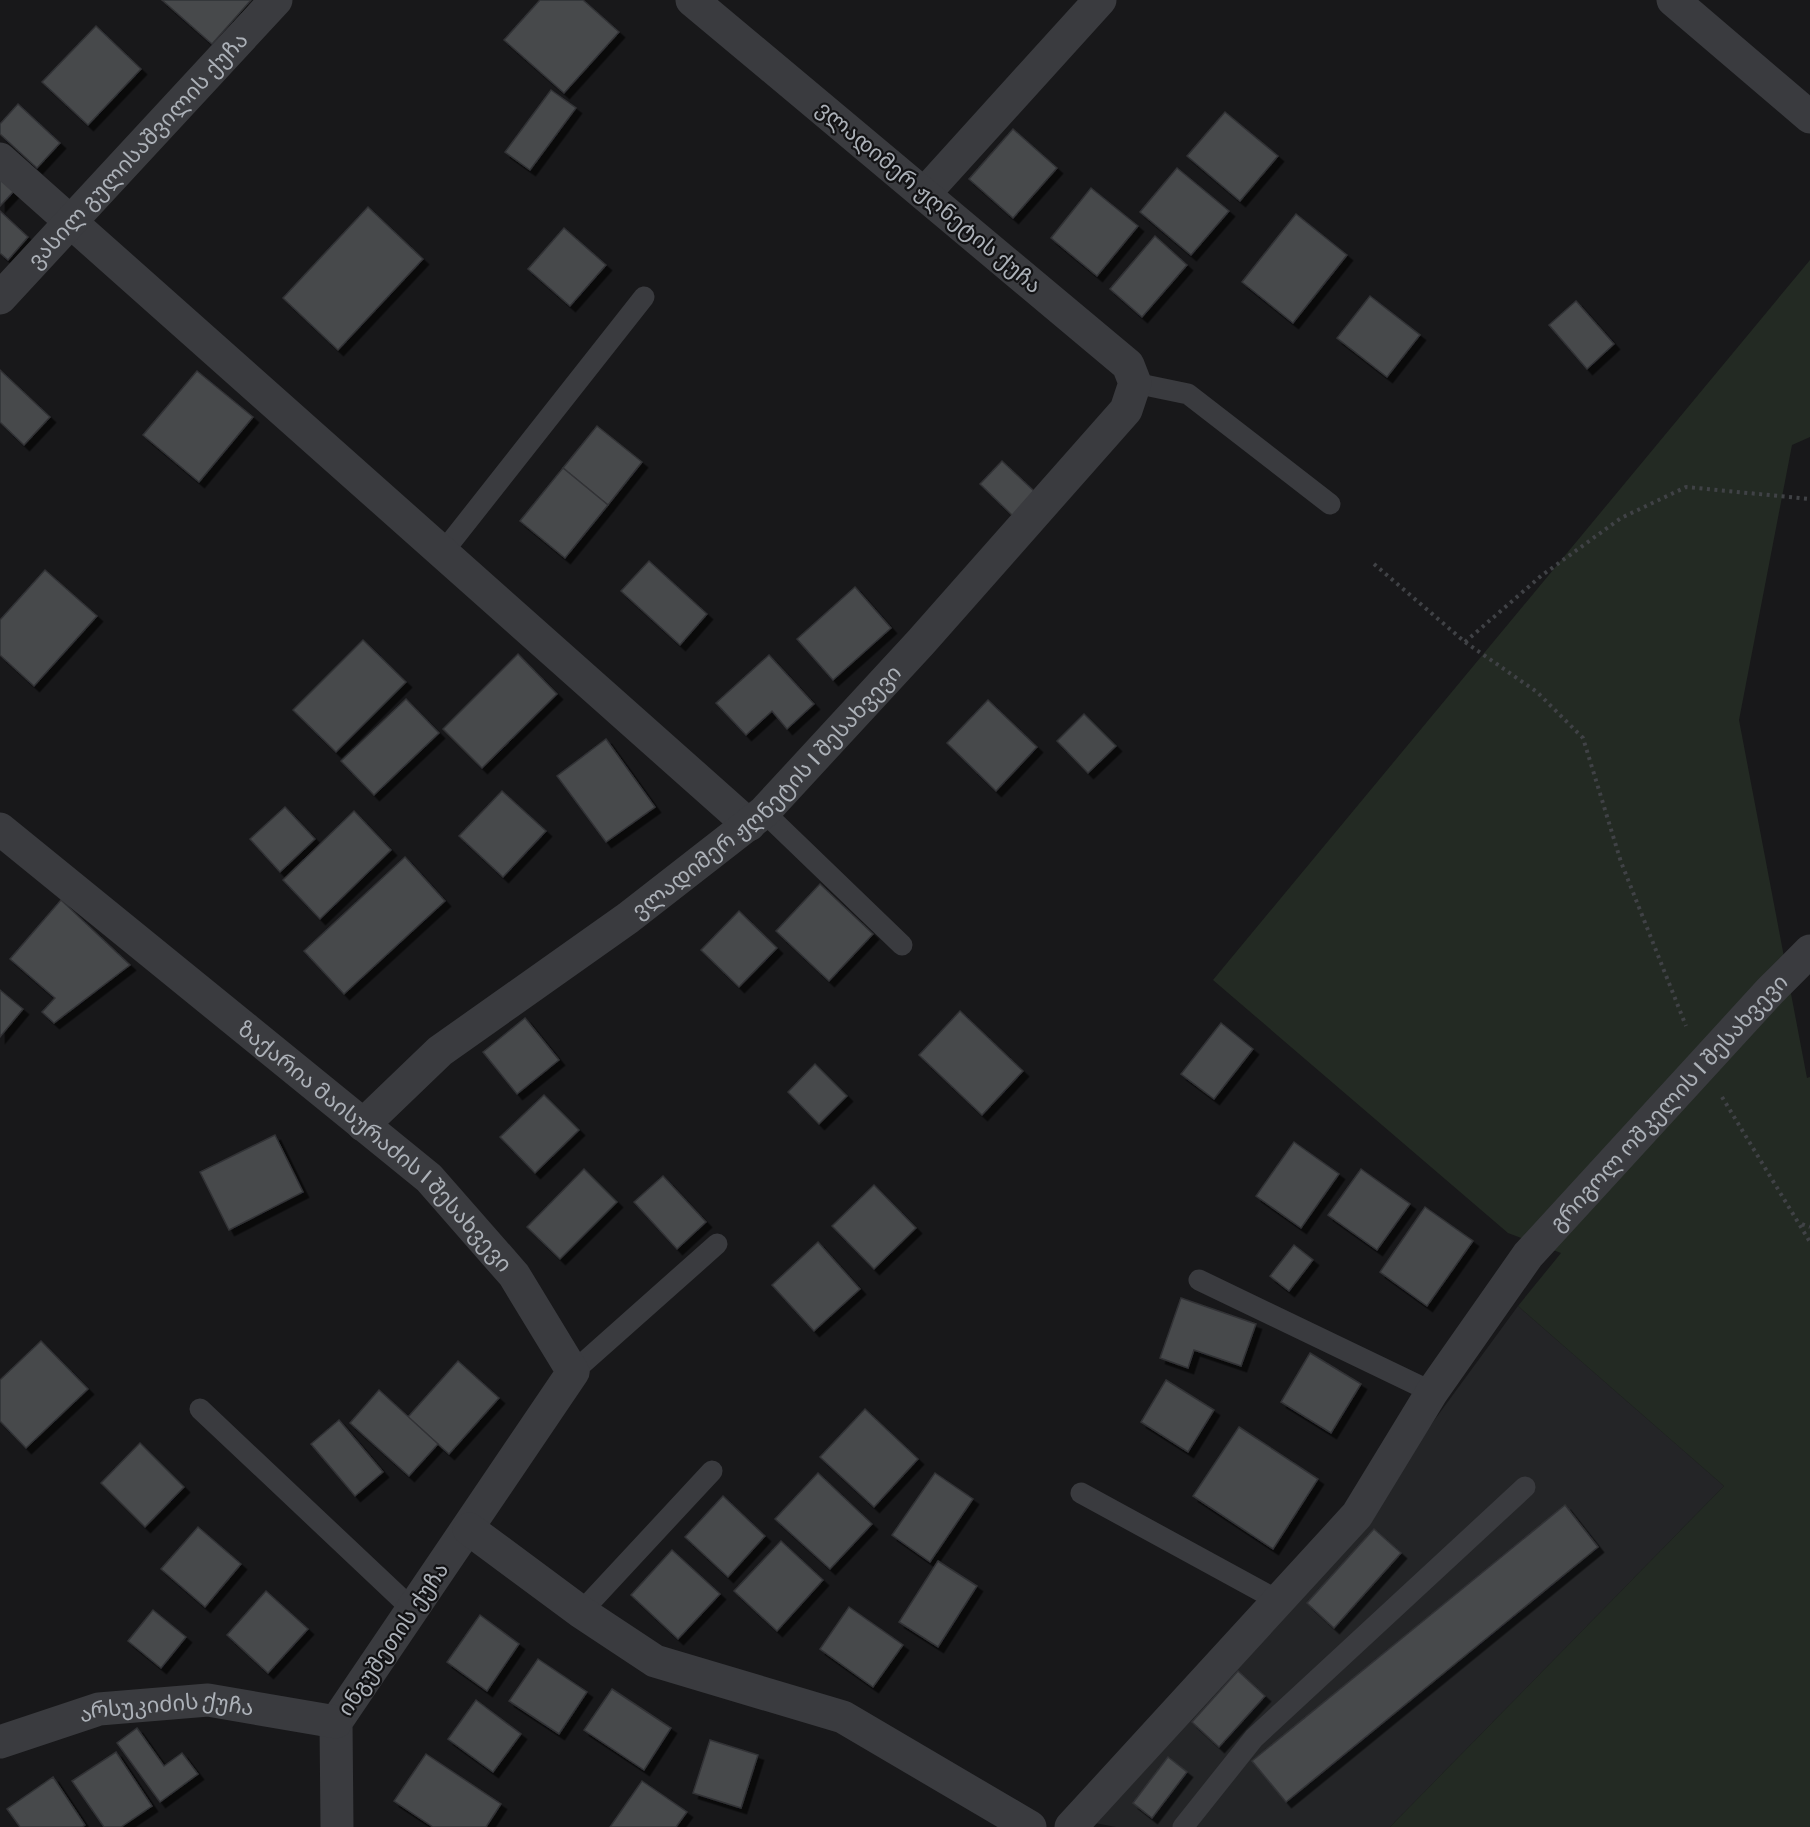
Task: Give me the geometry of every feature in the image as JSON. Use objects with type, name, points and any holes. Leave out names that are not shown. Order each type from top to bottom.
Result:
[{"type":"street","name":"ვასილ გულისაშვილის ქუჩა","points":[[0,298],[276,0]]},
{"type":"street","name":"ვლადიმერ ჟღნეტის ქუჩა","points":[[693,0],[1128,365],[1131,397]]},
{"type":"street","points":[[925,194],[1100,0]]},
{"type":"street","points":[[1673,0],[1810,117]]},
{"type":"street","points":[[0,159],[443,552],[756,819]]},
{"type":"street","name":"ვლადიმერ ჟღნეტის I შესახვევი","points":[[363,1125],[440,1052],[628,918],[756,819],[921,642],[1131,397]]},
{"type":"street","name":"ზაქარია მაისურაძის I შესახვევი","points":[[0,829],[429,1178],[514,1275],[573,1372]]},
{"type":"street","name":"გრიგოლ ოშკელის I შესახვევი","points":[[1071,1827],[1357,1515],[1432,1392],[1528,1255],[1810,951]]},
{"type":"street","points":[[573,1372],[469,1529],[581,1612],[655,1661],[843,1717],[1030,1827]]},
{"type":"street","name":"ინგუშეთის ქუჩა","points":[[340,1826],[336,1722],[411,1608],[469,1529]]},
{"type":"street","name":"არსუკიძის ქუჩა","points":[[0,1743],[99,1709],[208,1700],[336,1722]]},
{"type":"lane","points":[[443,552],[644,297]]},
{"type":"lane","points":[[1131,397],[1188,394],[1330,504]]},
{"type":"lane","points":[[756,819],[902,945]]},
{"type":"lane","points":[[573,1372],[717,1244]]},
{"type":"lane","points":[[1199,1280],[1432,1392]]},
{"type":"lane","points":[[200,1409],[411,1608]]},
{"type":"lane","points":[[581,1612],[712,1471]]},
{"type":"lane","points":[[1183,1827],[1254,1738],[1526,1487]]},
{"type":"lane","points":[[1081,1493],[1279,1601]]},
{"type":"path","points":[[1465,642],[1541,576],[1621,518],[1686,487],[1810,499]]},
{"type":"path","points":[[1374,564],[1465,642],[1537,692],[1584,738],[1621,862],[1702,1065],[1810,1242]]},
{"type":"path","points":[[1801,1224],[1810,1227]]},
{"type":"shaded area","points":[[1810,260],[1810,437],[1792,445],[1739,720],[1807,1078],[1810,1077],[1810,1827],[1390,1827],[1724,1486],[1518,1306],[1561,1253],[1508,1233],[1213,980]]},
{"type":"shaded area","points":[[1518,1306],[1724,1486],[1390,1827],[1116,1827],[1095,1823],[1337,1553]]},
{"type":"building","points":[[162,0],[251,0],[212,44]]},
{"type":"building","points":[[540,0],[583,0],[619,32],[564,93],[504,40]]},
{"type":"building","points":[[96,26],[141,69],[88,125],[42,82]]},
{"type":"building","points":[[551,90],[576,108],[530,170],[505,152]]},
{"type":"building","points":[[18,104],[60,143],[37,168],[0,134],[0,124]]},
{"type":"building","points":[[1225,112],[1278,156],[1240,201],[1187,156]]},
{"type":"building","points":[[1013,129],[1057,168],[1013,218],[969,179]]},
{"type":"building","points":[[1177,168],[1229,211],[1191,255],[1140,212]]},
{"type":"building","points":[[0,176],[15,190],[0,206]]},
{"type":"building","points":[[1091,188],[1138,226],[1097,276],[1051,238]]},
{"type":"building","points":[[368,207],[423,259],[338,350],[283,298]]},
{"type":"building","points":[[0,211],[28,237],[8,260],[0,253]]},
{"type":"building","points":[[1296,214],[1347,255],[1293,323],[1242,282]]},
{"type":"building","points":[[564,228],[606,265],[570,306],[528,269]]},
{"type":"building","points":[[1155,236],[1187,265],[1142,317],[1110,289]]},
{"type":"building","points":[[1370,296],[1420,335],[1387,377],[1337,338]]},
{"type":"building","points":[[1576,301],[1614,344],[1587,369],[1549,325]]},
{"type":"building","points":[[0,370],[50,417],[24,445],[0,422]]},
{"type":"building","points":[[197,371],[253,417],[199,482],[143,435]]},
{"type":"building","points":[[597,426],[642,462],[608,505],[563,468]]},
{"type":"building","points":[[1002,461],[1035,492],[1013,516],[980,484]]},
{"type":"building","points":[[563,468],[608,505],[565,558],[520,521]]},
{"type":"building","points":[[649,561],[707,614],[680,645],[621,591]]},
{"type":"building","points":[[45,570],[97,616],[34,686],[0,655],[0,620]]},
{"type":"building","points":[[855,587],[891,628],[833,680],[797,639]]},
{"type":"building","points":[[363,640],[406,682],[336,752],[293,710]]},
{"type":"building","points":[[518,654],[557,694],[482,768],[443,729]]},
{"type":"building","points":[[769,655],[814,704],[787,729],[772,711],[746,735],[716,703]]},
{"type":"building","points":[[406,699],[439,733],[374,795],[341,761]]},
{"type":"building","points":[[988,700],[1037,747],[996,791],[947,743]]},
{"type":"building","points":[[1084,714],[1116,746],[1088,773],[1057,741]]},
{"type":"building","points":[[606,739],[655,807],[606,842],[557,776]]},
{"type":"building","points":[[502,791],[546,831],[503,877],[459,836]]},
{"type":"building","points":[[285,807],[315,839],[280,872],[250,839]]},
{"type":"building","points":[[354,811],[391,850],[320,919],[283,880]]},
{"type":"building","points":[[405,857],[445,901],[344,994],[304,951]]},
{"type":"building","points":[[820,884],[873,934],[829,981],[776,931]]},
{"type":"building","points":[[61,900],[130,965],[54,1023],[42,1012],[55,998],[10,959]]},
{"type":"building","points":[[739,911],[777,948],[739,987],[701,950]]},
{"type":"building","points":[[0,990],[23,1009],[0,1037]]},
{"type":"building","points":[[960,1011],[1023,1071],[982,1115],[919,1055]]},
{"type":"building","points":[[525,1018],[559,1060],[517,1094],[483,1052]]},
{"type":"building","points":[[1221,1023],[1253,1049],[1214,1099],[1181,1074]]},
{"type":"building","points":[[815,1064],[847,1096],[819,1124],[788,1092]]},
{"type":"building","points":[[544,1095],[579,1130],[535,1173],[500,1137]]},
{"type":"building","points":[[275,1135],[303,1192],[229,1230],[200,1172]]},
{"type":"building","points":[[1294,1142],[1339,1174],[1301,1228],[1256,1196]]},
{"type":"building","points":[[584,1169],[617,1202],[560,1259],[527,1227]]},
{"type":"building","points":[[1361,1169],[1410,1204],[1377,1250],[1328,1215]]},
{"type":"building","points":[[663,1176],[706,1222],[677,1249],[634,1202]]},
{"type":"building","points":[[874,1185],[916,1228],[874,1269],[832,1226]]},
{"type":"building","points":[[1425,1207],[1473,1241],[1427,1306],[1380,1272]]},
{"type":"building","points":[[818,1242],[860,1289],[814,1331],[772,1285]]},
{"type":"building","points":[[1294,1245],[1313,1260],[1289,1291],[1270,1276]]},
{"type":"building","points":[[1181,1298],[1256,1324],[1241,1366],[1194,1350],[1188,1368],[1160,1358]]},
{"type":"building","points":[[41,1341],[88,1389],[26,1448],[0,1421],[0,1380]]},
{"type":"building","points":[[1310,1353],[1361,1384],[1331,1433],[1281,1402]]},
{"type":"building","points":[[458,1361],[499,1398],[449,1454],[408,1417]]},
{"type":"building","points":[[1166,1380],[1214,1410],[1188,1452],[1141,1422]]},
{"type":"building","points":[[379,1390],[438,1444],[409,1476],[350,1423]]},
{"type":"building","points":[[865,1409],[918,1459],[874,1507],[820,1457]]},
{"type":"building","points":[[339,1420],[383,1472],[355,1496],[311,1444]]},
{"type":"building","points":[[1239,1427],[1318,1479],[1273,1549],[1193,1496]]},
{"type":"building","points":[[140,1443],[184,1487],[145,1527],[101,1483]]},
{"type":"building","points":[[818,1473],[872,1524],[830,1569],[775,1519]]},
{"type":"building","points":[[935,1473],[973,1499],[930,1562],[892,1535]]},
{"type":"building","points":[[723,1496],[765,1536],[728,1577],[685,1537]]},
{"type":"building","points":[[1565,1505],[1598,1547],[1286,1802],[1252,1761]]},
{"type":"building","points":[[198,1527],[241,1564],[205,1607],[161,1569]]},
{"type":"building","points":[[1374,1529],[1401,1553],[1334,1628],[1307,1603]]},
{"type":"building","points":[[781,1541],[823,1580],[777,1631],[734,1591]]},
{"type":"building","points":[[672,1550],[720,1594],[678,1639],[631,1595]]},
{"type":"building","points":[[938,1561],[977,1586],[938,1647],[899,1622]]},
{"type":"building","points":[[266,1591],[308,1629],[268,1673],[227,1635]]},
{"type":"building","points":[[849,1607],[903,1645],[873,1687],[820,1649]]},
{"type":"building","points":[[153,1610],[186,1637],[161,1668],[128,1641]]},
{"type":"building","points":[[480,1615],[519,1644],[487,1691],[447,1662]]},
{"type":"building","points":[[538,1659],[587,1692],[559,1734],[509,1701]]},
{"type":"building","points":[[1238,1671],[1265,1696],[1219,1747],[1192,1722]]},
{"type":"building","points":[[612,1689],[671,1728],[644,1770],[584,1730]]},
{"type":"building","points":[[476,1700],[521,1734],[493,1772],[448,1739]]},
{"type":"building","points":[[137,1728],[164,1766],[182,1753],[198,1774],[160,1802],[117,1743]]},
{"type":"building","points":[[710,1740],[758,1755],[741,1808],[693,1793]]},
{"type":"building","points":[[116,1752],[152,1806],[121,1827],[104,1827],[72,1781]]},
{"type":"building","points":[[426,1754],[501,1804],[486,1827],[433,1827],[394,1801]]},
{"type":"building","points":[[1168,1757],[1187,1772],[1152,1818],[1133,1803]]},
{"type":"building","points":[[53,1777],[85,1825],[82,1827],[20,1827],[7,1809]]},
{"type":"building","points":[[642,1781],[687,1812],[676,1827],[610,1827]]}]
